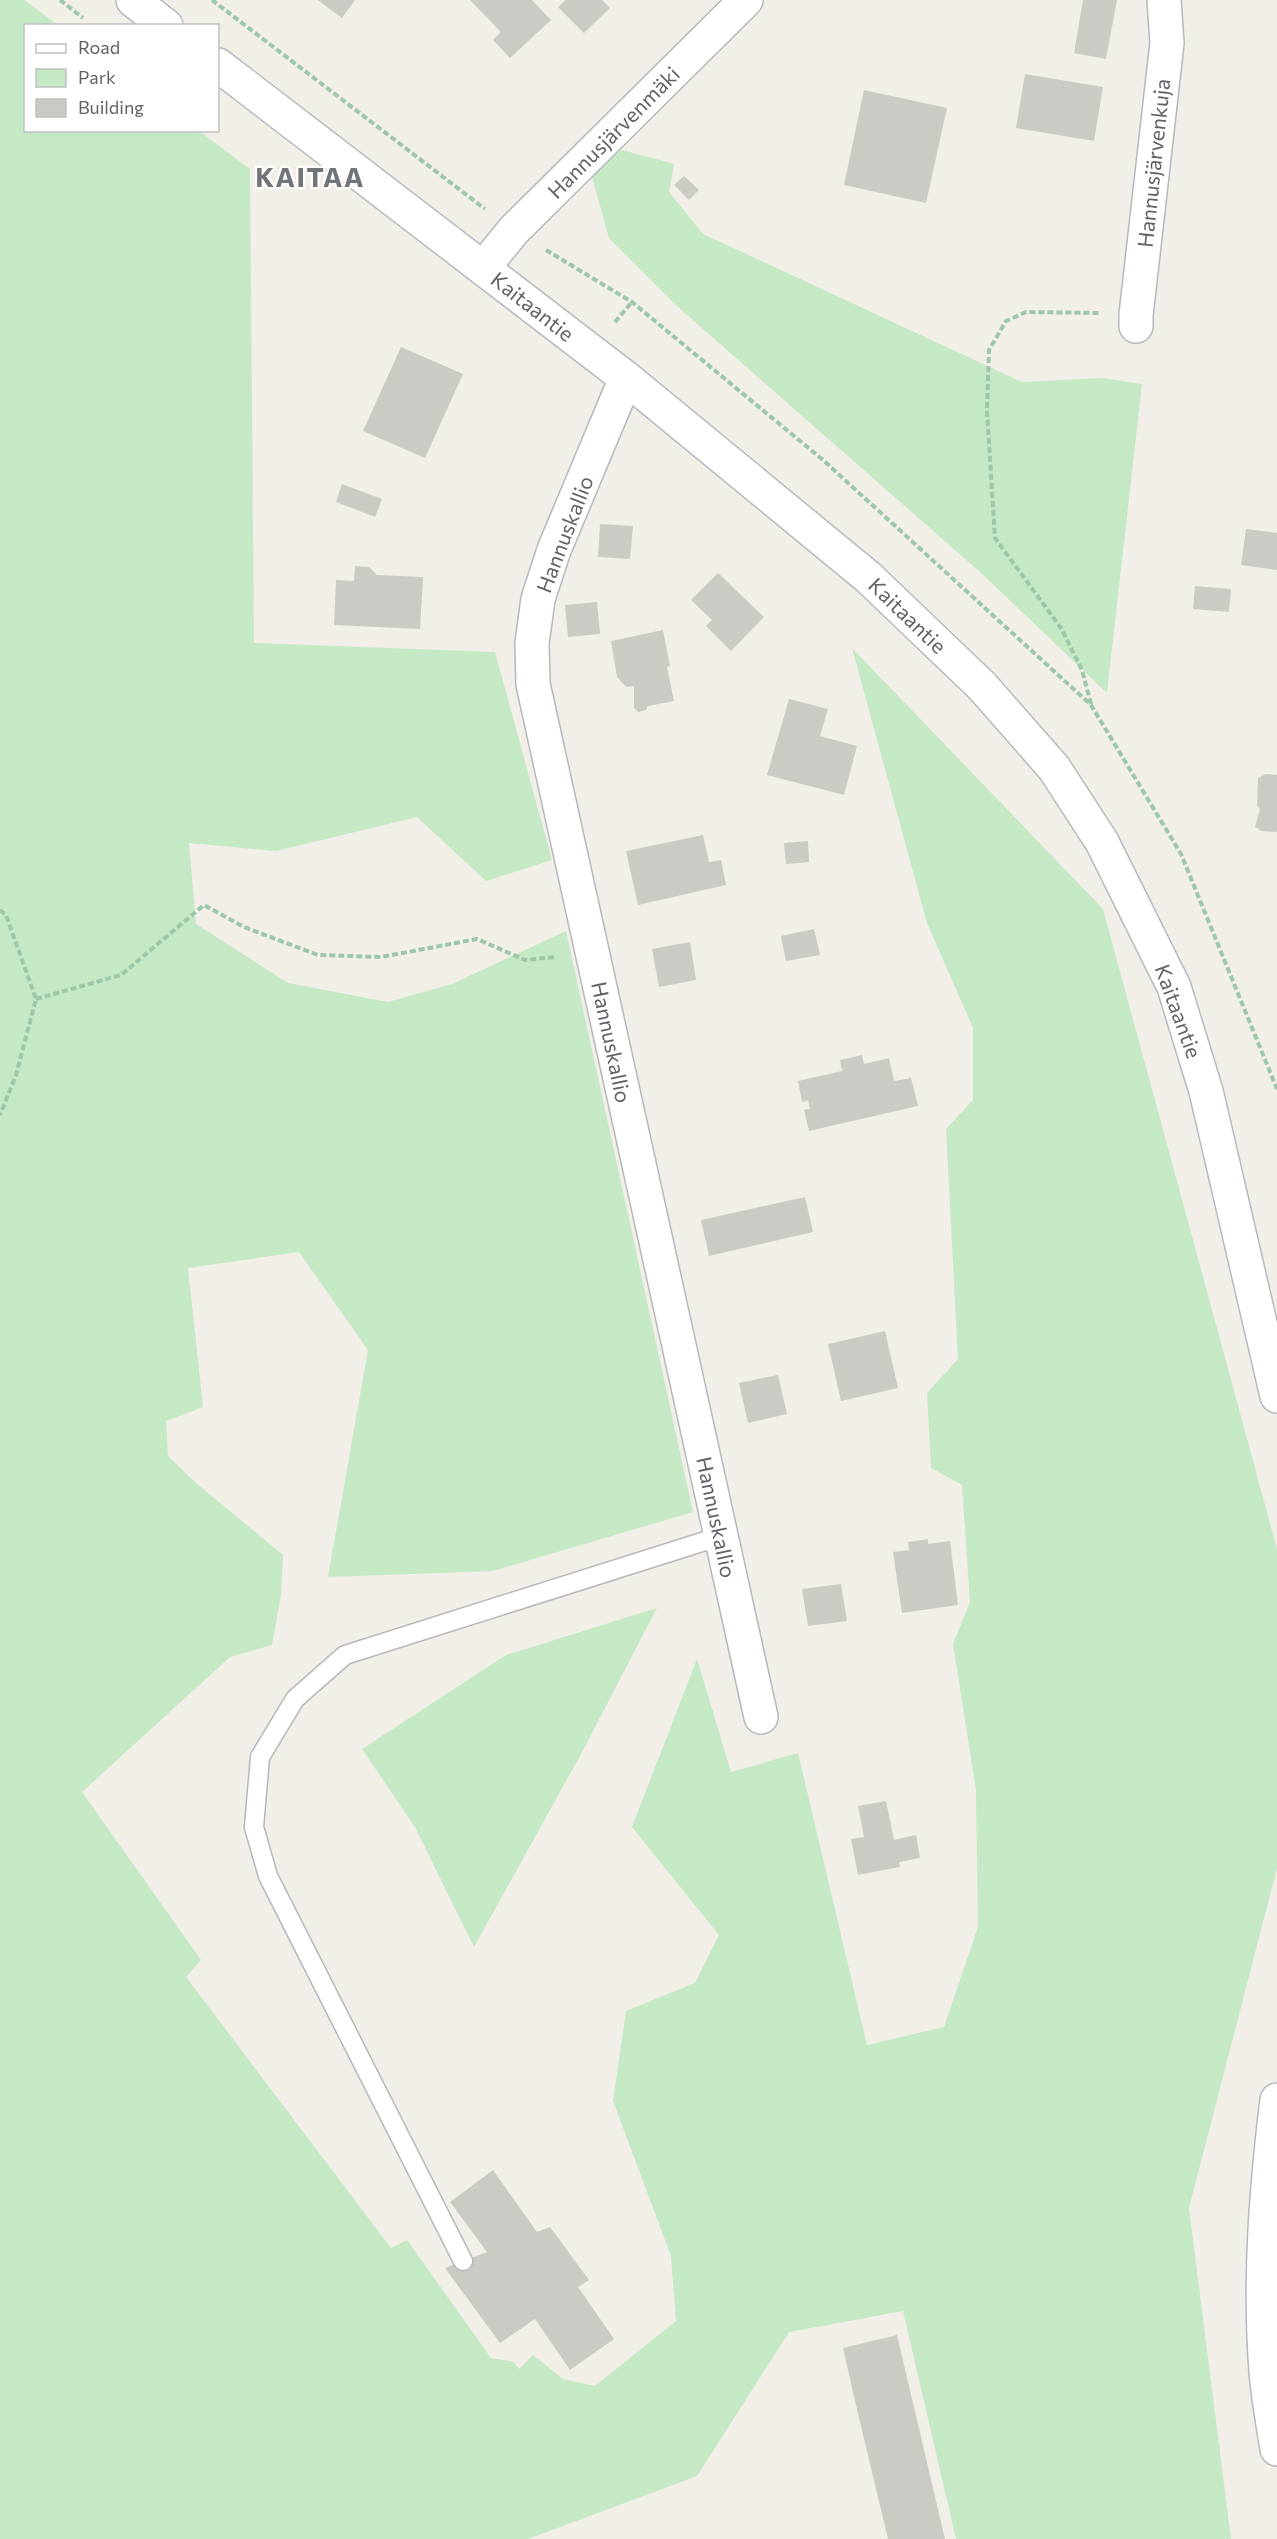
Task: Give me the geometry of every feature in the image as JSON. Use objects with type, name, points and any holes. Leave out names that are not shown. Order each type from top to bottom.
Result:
[{"type":"main road","points":[[133,0],[163,24]]},
{"type":"main road","name":"Hannusjärvenmäki","points":[[483,268],[514,230],[747,0]]},
{"type":"main road","name":"Hannusjärvenkuja","points":[[1136,321],[1167,43],[1164,0]]},
{"type":"main road","name":"Kaitaantie","points":[[219,65],[626,378],[868,577],[982,686],[1054,768],[1102,842],[1174,987],[1206,1091],[1277,1396]]},
{"type":"main road","name":"Hannuskallio","points":[[626,378],[554,550],[538,599],[532,642],[533,684],[761,1717]]},
{"type":"main road","points":[[1277,2100],[1267,2182],[1262,2281],[1266,2373],[1277,2449]]},
{"type":"lane","points":[[463,2261],[268,1875],[254,1827],[260,1756],[295,1699],[345,1655],[721,1536]]},
{"type":"path","points":[[60,0],[83,18]]},
{"type":"path","points":[[1091,705],[1082,670],[1061,628],[995,538],[987,411],[989,350],[1006,321],[1026,312],[1136,321]]},
{"type":"path","points":[[36,999],[121,975],[204,905],[244,927],[318,955],[381,957],[477,939],[525,960],[593,954]]},
{"type":"path","points":[[0,910],[6,915],[36,999],[16,1075],[0,1115]]},
{"type":"green space","points":[[0,0],[24,0],[57,24],[24,24],[24,132],[200,132],[250,169],[254,643],[495,652],[552,860],[486,881],[417,817],[276,851],[189,843],[196,924],[288,983],[388,1002],[452,984],[566,931],[693,1512],[493,1571],[328,1577],[368,1350],[299,1252],[188,1268],[203,1407],[166,1421],[168,1456],[197,1484],[283,1555],[281,1595],[272,1645],[230,1657],[82,1792],[201,1960],[186,1977],[391,2248],[407,2240],[491,2358],[514,2362],[519,2369],[533,2355],[563,2379],[595,2386],[676,2321],[671,2256],[613,2101],[626,2011],[695,1983],[719,1935],[632,1827],[697,1659],[731,1772],[798,1753],[867,2045],[944,2027],[978,1927],[976,1790],[953,1644],[970,1602],[962,1485],[931,1468],[927,1393],[958,1359],[946,1129],[973,1100],[973,1028],[927,923],[852,648],[1103,909],[1277,1549],[1277,1868],[1189,2208],[1231,2539],[956,2539],[903,2311],[789,2332],[697,2476],[528,2539],[0,2539]]},
{"type":"green space","points":[[622,150],[674,164],[669,192],[703,234],[1022,382],[1102,378],[1142,384],[1107,693],[980,572],[678,307],[609,238],[591,173]]},
{"type":"green space","points":[[657,1608],[581,1754],[474,1947],[415,1827],[362,1749],[506,1655]]},
{"type":"building","points":[[318,0],[355,0],[342,18]]},
{"type":"building","points":[[470,0],[532,0],[551,20],[510,58],[493,40],[501,32]]},
{"type":"building","points":[[566,0],[602,0],[610,8],[584,33],[558,7]]},
{"type":"building","points":[[1083,0],[1117,0],[1106,59],[1074,53]]},
{"type":"building","points":[[1025,74],[1103,87],[1094,141],[1016,128]]},
{"type":"building","points":[[864,90],[947,108],[926,203],[844,185]]},
{"type":"building","points":[[684,176],[699,190],[689,200],[674,185]]},
{"type":"building","points":[[401,347],[463,374],[425,458],[363,431]]},
{"type":"building","points":[[342,484],[382,499],[375,517],[336,502]]},
{"type":"building","points":[[600,524],[633,526],[630,559],[598,557]]},
{"type":"building","points":[[1246,529],[1277,533],[1277,570],[1241,565]]},
{"type":"building","points":[[355,566],[369,567],[377,575],[423,577],[420,629],[334,625],[336,580],[354,581]]},
{"type":"building","points":[[718,573],[764,617],[731,651],[706,626],[712,620],[691,600]]},
{"type":"building","points":[[1195,586],[1231,589],[1229,612],[1193,609]]},
{"type":"building","points":[[597,602],[600,634],[568,637],[565,605]]},
{"type":"building","points":[[663,630],[674,701],[648,706],[646,710],[638,712],[634,708],[634,686],[626,687],[617,677],[611,641]]},
{"type":"building","points":[[789,699],[828,709],[820,736],[857,746],[844,795],[767,775]]},
{"type":"building","points":[[1266,774],[1277,775],[1277,832],[1262,831],[1255,827],[1260,809],[1257,806],[1258,778]]},
{"type":"building","points":[[703,835],[709,862],[721,860],[726,885],[638,905],[626,851]]},
{"type":"building","points":[[808,841],[809,862],[786,864],[784,843]]},
{"type":"building","points":[[814,929],[820,955],[786,961],[781,936]]},
{"type":"building","points":[[690,942],[696,980],[659,987],[652,949]]},
{"type":"building","points":[[862,1055],[864,1064],[889,1058],[894,1081],[911,1078],[918,1106],[809,1131],[804,1110],[810,1109],[808,1100],[802,1102],[798,1081],[842,1071],[840,1060]]},
{"type":"building","points":[[805,1197],[813,1232],[709,1256],[701,1220]]},
{"type":"building","points":[[885,1331],[898,1388],[841,1401],[828,1344]]},
{"type":"building","points":[[778,1375],[787,1414],[748,1423],[739,1383]]},
{"type":"building","points":[[928,1539],[928,1544],[950,1541],[958,1605],[902,1613],[893,1552],[909,1550],[908,1542]]},
{"type":"building","points":[[841,1584],[847,1621],[808,1626],[802,1589]]},
{"type":"building","points":[[886,1801],[894,1840],[916,1835],[920,1858],[899,1862],[900,1867],[858,1875],[851,1839],[864,1837],[858,1806]]},
{"type":"building","points":[[493,2170],[537,2232],[550,2227],[589,2280],[578,2287],[614,2339],[570,2370],[535,2319],[500,2343],[445,2268],[487,2252],[450,2202]]},
{"type":"building","points":[[897,2335],[945,2539],[888,2539],[855,2401],[843,2348]]},
{"type":"district","name":"KAITAA","points":[[310,176]]}]
